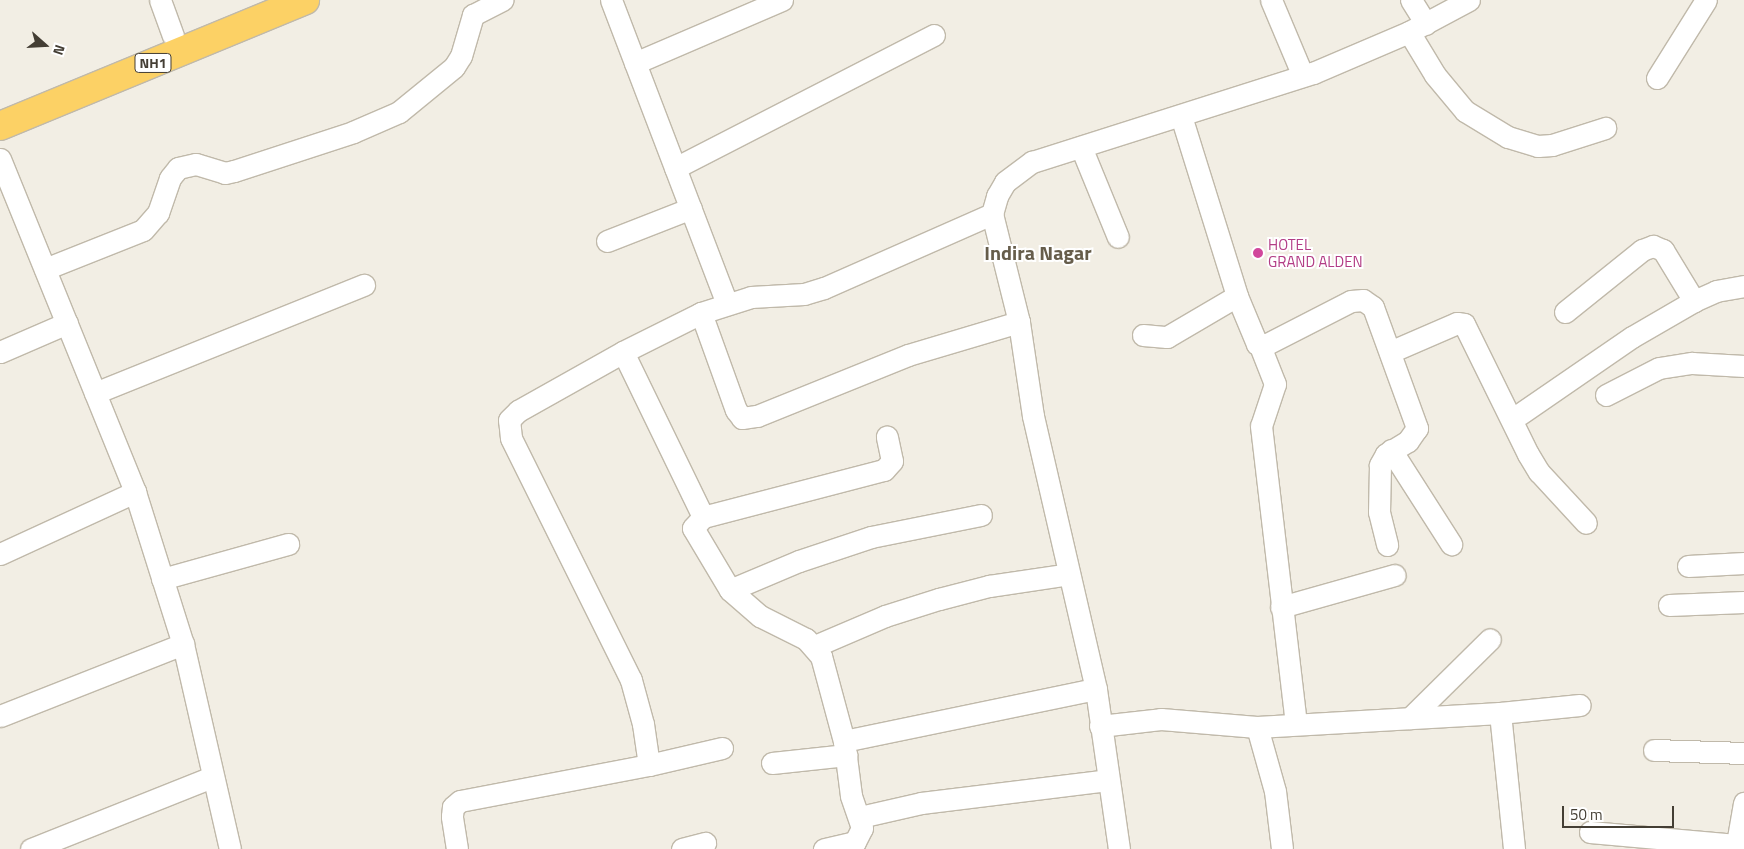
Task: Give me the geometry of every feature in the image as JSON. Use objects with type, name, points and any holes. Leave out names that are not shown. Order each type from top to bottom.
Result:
[{"type":"highway","name":"NH1","points":[[0,108],[257,0]]},
{"type":"highway","name":"NH1","points":[[0,126],[306,0]]},
{"type":"street","points":[[160,0],[173,36]]},
{"type":"street","points":[[45,269],[143,230],[158,213],[170,178],[178,168],[196,164],[225,173],[234,171],[352,132],[399,112],[454,67],[461,56],[473,16],[502,0]]},
{"type":"street","points":[[610,0],[727,303]]},
{"type":"street","points":[[635,64],[782,0]]},
{"type":"street","points":[[1271,0],[1303,76]]},
{"type":"street","points":[[1411,0],[1417,28],[1440,81],[1465,111],[1508,137],[1538,146],[1552,145],[1605,128]]},
{"type":"street","points":[[1119,849],[1096,689],[1033,416],[1019,322],[992,214],[1005,182],[1016,171],[1032,162],[1303,76],[1417,28],[1469,0]]},
{"type":"street","points":[[1657,78],[1706,0]]},
{"type":"street","points":[[675,168],[934,35]]},
{"type":"street","points":[[1181,116],[1237,296],[1254,340],[1260,346],[1275,384],[1261,426],[1280,607],[1296,723]]},
{"type":"street","points":[[1081,147],[1118,237]]},
{"type":"street","points":[[0,159],[135,492],[183,644],[230,849]]},
{"type":"street","points":[[607,241],[691,208]]},
{"type":"street","points":[[649,765],[643,724],[631,680],[508,428],[509,420],[518,411],[623,352],[702,313],[727,303],[824,288],[992,214]]},
{"type":"street","points":[[1565,312],[1642,250],[1654,246],[1663,250],[1694,301]]},
{"type":"street","points":[[95,393],[364,285]]},
{"type":"street","points":[[1520,414],[1632,337],[1694,301],[1716,291],[1744,286]]},
{"type":"street","points":[[1143,335],[1167,337],[1237,296]]},
{"type":"street","points":[[1260,346],[1358,300],[1369,302],[1373,307],[1417,428],[1408,440],[1381,458],[1379,471],[1380,526],[1388,546]]},
{"type":"street","points":[[702,313],[736,410],[742,418],[757,416],[916,352],[1019,322]]},
{"type":"street","points":[[0,352],[67,323]]},
{"type":"street","points":[[1390,352],[1457,323],[1464,324],[1528,454],[1539,472],[1586,523]]},
{"type":"street","points":[[623,352],[703,517]]},
{"type":"street","points":[[1606,395],[1659,368],[1692,363],[1744,366]]},
{"type":"street","points":[[824,849],[859,838],[862,828],[860,817],[851,796],[846,748],[815,646],[760,616],[730,590],[692,528],[703,517],[884,470],[892,461],[887,437]]},
{"type":"street","points":[[1391,450],[1451,544]]},
{"type":"street","points":[[0,554],[135,492]]},
{"type":"street","points":[[730,590],[799,561],[871,537],[980,515]]},
{"type":"street","points":[[162,578],[288,544]]},
{"type":"street","points":[[1688,566],[1744,564]]},
{"type":"street","points":[[815,646],[885,616],[939,599],[989,586],[1069,574]]},
{"type":"street","points":[[1280,607],[1395,575]]},
{"type":"street","points":[[1669,605],[1744,602]]},
{"type":"street","points":[[1410,718],[1490,639]]},
{"type":"street","points":[[0,716],[183,644]]},
{"type":"street","points":[[772,764],[1096,689]]},
{"type":"street","points":[[1100,726],[1169,719],[1257,727],[1296,723],[1500,713],[1580,704]]},
{"type":"street","points":[[1500,713],[1514,849]]},
{"type":"street","points":[[1257,727],[1275,791],[1282,849]]},
{"type":"street","points":[[457,849],[452,816],[453,807],[460,802],[649,765],[722,748]]},
{"type":"street","points":[[1654,750],[1744,753]]},
{"type":"street","points":[[31,849],[212,777]]},
{"type":"street","points":[[860,817],[921,803],[1108,780]]},
{"type":"street","points":[[1590,832],[1736,847],[1744,803]]},
{"type":"street","points":[[682,849],[704,843]]},
{"type":"place","name":"HOTEL GRAND ALDEN","points":[[1258,253]]},
{"type":"district","name":"Indira Nagar","points":[[1038,252]]}]
